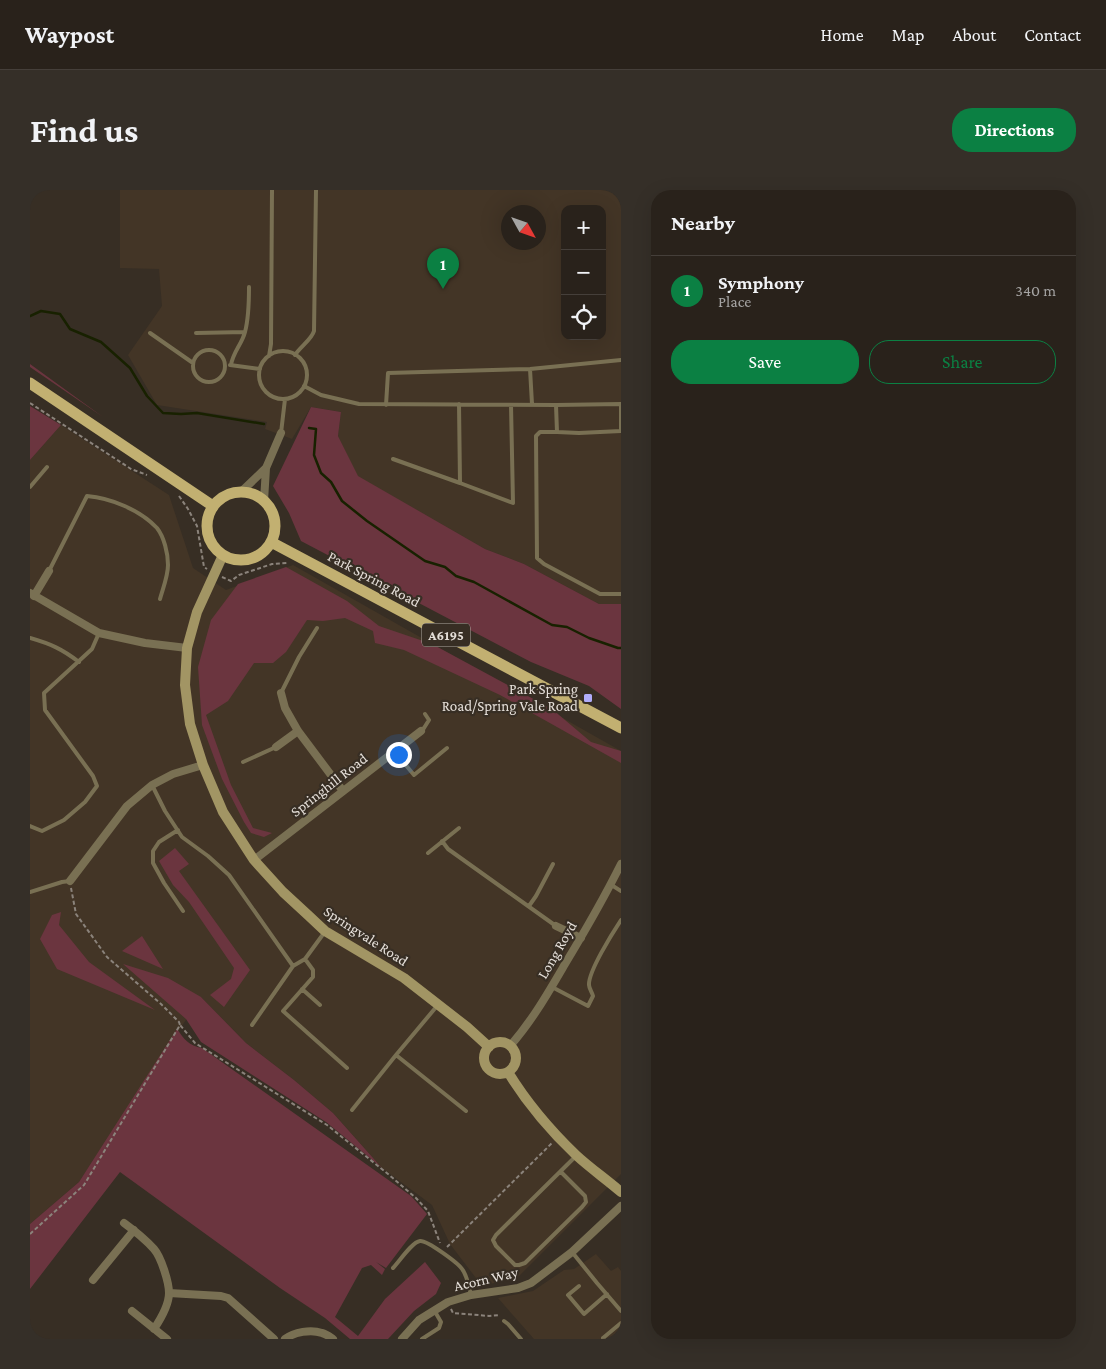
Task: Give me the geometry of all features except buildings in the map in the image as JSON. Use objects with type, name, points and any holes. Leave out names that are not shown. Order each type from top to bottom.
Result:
[{"type":"main road","points":[[30,383],[213,506]]},
{"type":"main road","points":[[241,492],[257,496],[264,501],[271,509],[275,520],[275,531],[266,549],[250,559],[241,560],[223,556],[216,550],[210,542],[206,524],[208,515],[218,500],[233,493],[241,492]]},
{"type":"main road","name":"Park Spring Road","points":[[271,542],[621,728]]},
{"type":"street","points":[[264,501],[266,468],[281,433]]},
{"type":"street","points":[[241,492],[266,468]]},
{"type":"street","name":"Springvale Road","points":[[223,556],[197,612],[187,648],[185,685],[190,724],[203,765],[224,812],[254,860],[283,892],[325,931],[404,978],[467,1027],[489,1047]]},
{"type":"street","points":[[49,571],[32,594],[99,633],[145,643],[187,648]]},
{"type":"street","points":[[281,693],[285,708],[298,731],[344,791]]},
{"type":"street","points":[[276,747],[298,731]]},
{"type":"street","name":"Springhill Road","points":[[254,860],[421,731]]},
{"type":"street","points":[[70,881],[127,806],[152,785],[173,774],[203,765]]},
{"type":"street","name":"Long Royd","points":[[510,1046],[523,1031],[552,987],[621,864]]},
{"type":"street","points":[[556,926],[581,938]]},
{"type":"street","points":[[497,1043],[510,1046],[516,1057],[514,1065],[508,1072],[500,1074],[488,1068],[484,1060],[489,1047],[497,1043]]},
{"type":"street","points":[[508,1072],[522,1094],[558,1136],[577,1155],[621,1192]]},
{"type":"street","name":"Acorn Way","points":[[402,1339],[419,1320],[448,1302],[471,1295],[518,1288],[530,1283],[572,1252],[621,1206]]},
{"type":"street","points":[[124,1223],[154,1248],[164,1271],[169,1293],[160,1320],[154,1329]]},
{"type":"street","points":[[93,1280],[134,1230]]},
{"type":"street","points":[[169,1293],[228,1298],[274,1339]]},
{"type":"street","points":[[132,1311],[166,1339]]},
{"type":"street","points":[[285,1339],[291,1335],[312,1332],[322,1332],[333,1339]]},
{"type":"lane","points":[[269,356],[271,344],[272,190]]},
{"type":"lane","points":[[295,355],[300,347],[313,335],[314,331],[316,190]]},
{"type":"lane","points":[[231,365],[233,356],[245,332],[250,287]]},
{"type":"lane","points":[[196,332],[245,332]]},
{"type":"lane","points":[[150,333],[193,363]]},
{"type":"lane","points":[[211,350],[221,355],[226,365],[220,379],[211,383],[197,377],[193,363],[200,353],[211,350]]},
{"type":"lane","points":[[282,351],[289,352],[302,361],[306,368],[304,386],[293,397],[285,399],[270,396],[260,384],[260,369],[263,362],[269,356],[282,351]]},
{"type":"lane","points":[[386,405],[388,373],[530,369],[621,360]]},
{"type":"lane","points":[[226,365],[260,369]]},
{"type":"lane","points":[[530,369],[532,404]]},
{"type":"lane","points":[[304,386],[321,394],[359,404],[621,404],[621,432],[540,432],[536,436],[537,558],[544,564],[600,594],[621,594]]},
{"type":"lane","points":[[281,433],[285,399]]},
{"type":"lane","points":[[459,404],[460,483]]},
{"type":"lane","points":[[393,459],[513,503],[511,405]]},
{"type":"lane","points":[[556,405],[558,432]]},
{"type":"lane","points":[[30,487],[47,467]]},
{"type":"lane","points":[[49,571],[87,496],[98,497],[136,512],[158,529],[166,546],[168,565],[160,599]]},
{"type":"lane","points":[[281,693],[299,657],[317,628]]},
{"type":"lane","points":[[30,826],[42,831],[64,820],[85,802],[97,786],[93,776],[46,710],[44,693],[92,649],[99,633]]},
{"type":"lane","points":[[30,638],[50,644],[69,654],[79,662]]},
{"type":"lane","points":[[421,731],[429,720],[425,714]]},
{"type":"lane","points":[[243,762],[276,747]]},
{"type":"lane","points":[[395,752],[414,775],[447,748]]},
{"type":"lane","points":[[152,785],[165,811],[182,837],[208,856],[229,875],[293,966]]},
{"type":"lane","points":[[428,853],[459,828]]},
{"type":"lane","points":[[178,830],[159,842],[153,851],[152,863],[184,911]]},
{"type":"lane","points":[[442,841],[448,849],[556,926]]},
{"type":"lane","points":[[529,906],[553,864]]},
{"type":"lane","points":[[30,892],[70,881]]},
{"type":"lane","points":[[610,884],[621,891]]},
{"type":"lane","points":[[552,987],[588,1006],[593,996],[588,986],[590,977],[608,939],[621,920]]},
{"type":"lane","points":[[252,1025],[293,966],[305,959],[325,931]]},
{"type":"lane","points":[[305,959],[313,970],[313,977],[283,1011],[347,1068]]},
{"type":"lane","points":[[302,989],[320,1005]]},
{"type":"lane","points":[[352,1110],[438,1004]]},
{"type":"lane","points":[[396,1055],[466,1112]]},
{"type":"lane","points":[[561,1172],[585,1196],[586,1202],[525,1263],[519,1266],[515,1265],[496,1246],[494,1240],[496,1235],[577,1155]]},
{"type":"lane","points":[[393,1268],[413,1245],[419,1241],[428,1243],[463,1269],[471,1295]]},
{"type":"lane","points":[[572,1252],[621,1311]]},
{"type":"lane","points":[[579,1286],[568,1295],[584,1314],[606,1294]]},
{"type":"lane","points":[[422,1339],[439,1328],[441,1322],[434,1310]]},
{"type":"lane","points":[[504,1321],[521,1339]]},
{"type":"lane","points":[[604,1339],[621,1323]]},
{"type":"path","points":[[30,403],[132,469],[154,478],[165,474]]},
{"type":"path","points":[[176,492],[197,526],[204,567],[213,572]]},
{"type":"path","points":[[222,576],[231,581],[239,575],[272,564],[292,563]]},
{"type":"path","points":[[70,881],[76,914],[106,957],[161,1004],[179,1022],[195,1043],[327,1125],[416,1198],[428,1212],[442,1253]]},
{"type":"path","points":[[30,1234],[84,1185],[180,1025]]},
{"type":"path","points":[[442,1253],[558,1136]]},
{"type":"path","points":[[448,1302],[453,1314],[489,1316],[507,1314]]},
{"type":"shaded area","points":[[120,190],[621,190],[621,604],[599,604],[524,564],[485,549],[357,476],[338,436],[341,412],[311,407],[292,439],[265,429],[267,422],[157,405],[128,355],[162,306],[159,269],[120,268]]},
{"type":"shaded area","points":[[30,364],[103,417],[30,367]]},
{"type":"shaded area","points":[[30,406],[61,425],[30,460]]},
{"type":"shaded area","points":[[311,407],[341,412],[338,436],[358,476],[485,549],[524,564],[599,604],[621,604],[621,709],[589,686],[531,662],[301,541],[289,513],[273,486]]},
{"type":"shaded area","points":[[61,425],[169,495],[193,568],[226,590],[293,565],[621,751],[621,1174],[518,1277],[482,1286],[450,1244],[432,1205],[382,1168],[333,1113],[246,1043],[201,997],[79,1182],[30,1224],[30,460]]},
{"type":"shaded area","points":[[286,567],[347,601],[379,626],[432,644],[552,709],[591,742],[621,751],[621,763],[500,695],[404,650],[375,643],[373,631],[345,618],[323,621],[307,620],[286,652],[273,663],[254,663],[228,701],[206,715],[231,785],[253,828],[272,833],[264,837],[251,833],[222,779],[202,725],[198,667],[211,620],[238,584]]},
{"type":"shaded area","points":[[175,848],[189,864],[179,871],[250,970],[224,1007],[210,995],[231,979],[234,968],[189,902],[173,885],[159,861]]},
{"type":"shaded area","points":[[61,912],[59,925],[89,962],[155,1010],[57,969],[40,939],[52,915]]},
{"type":"shaded area","points":[[142,936],[163,969],[122,951]]},
{"type":"shaded area","points":[[123,964],[168,978],[201,997],[246,1043],[333,1113],[382,1168],[326,1122],[201,1042],[186,1019]]},
{"type":"shaded area","points":[[177,1029],[190,1044],[202,1048],[411,1196],[427,1214],[386,1268],[376,1262],[385,1269],[382,1275],[371,1265],[362,1268],[335,1317],[358,1336],[385,1299],[425,1262],[441,1283],[436,1294],[414,1311],[388,1339],[350,1339],[325,1318],[280,1288],[120,1172],[30,1289],[30,1224],[79,1182]]},
{"type":"shaded area","points":[[596,1254],[611,1271],[618,1267],[621,1271],[621,1339],[534,1339],[498,1298],[533,1291],[564,1270],[574,1269]]},
{"type":"waterway","points":[[30,316],[41,311],[60,314],[70,329],[101,342],[130,368],[147,396],[163,413],[197,413],[264,424]]},
{"type":"waterway","points":[[309,428],[316,429],[314,455],[321,473],[331,482],[342,501],[367,521],[425,561],[445,567],[456,576],[474,582],[552,625],[567,627],[589,638],[621,648]]},
{"type":"place","name":"Symphony","points":[[443,289]]},
{"type":"place","name":"Park Spring Road/Spring Vale Road","points":[[588,698]]}]
